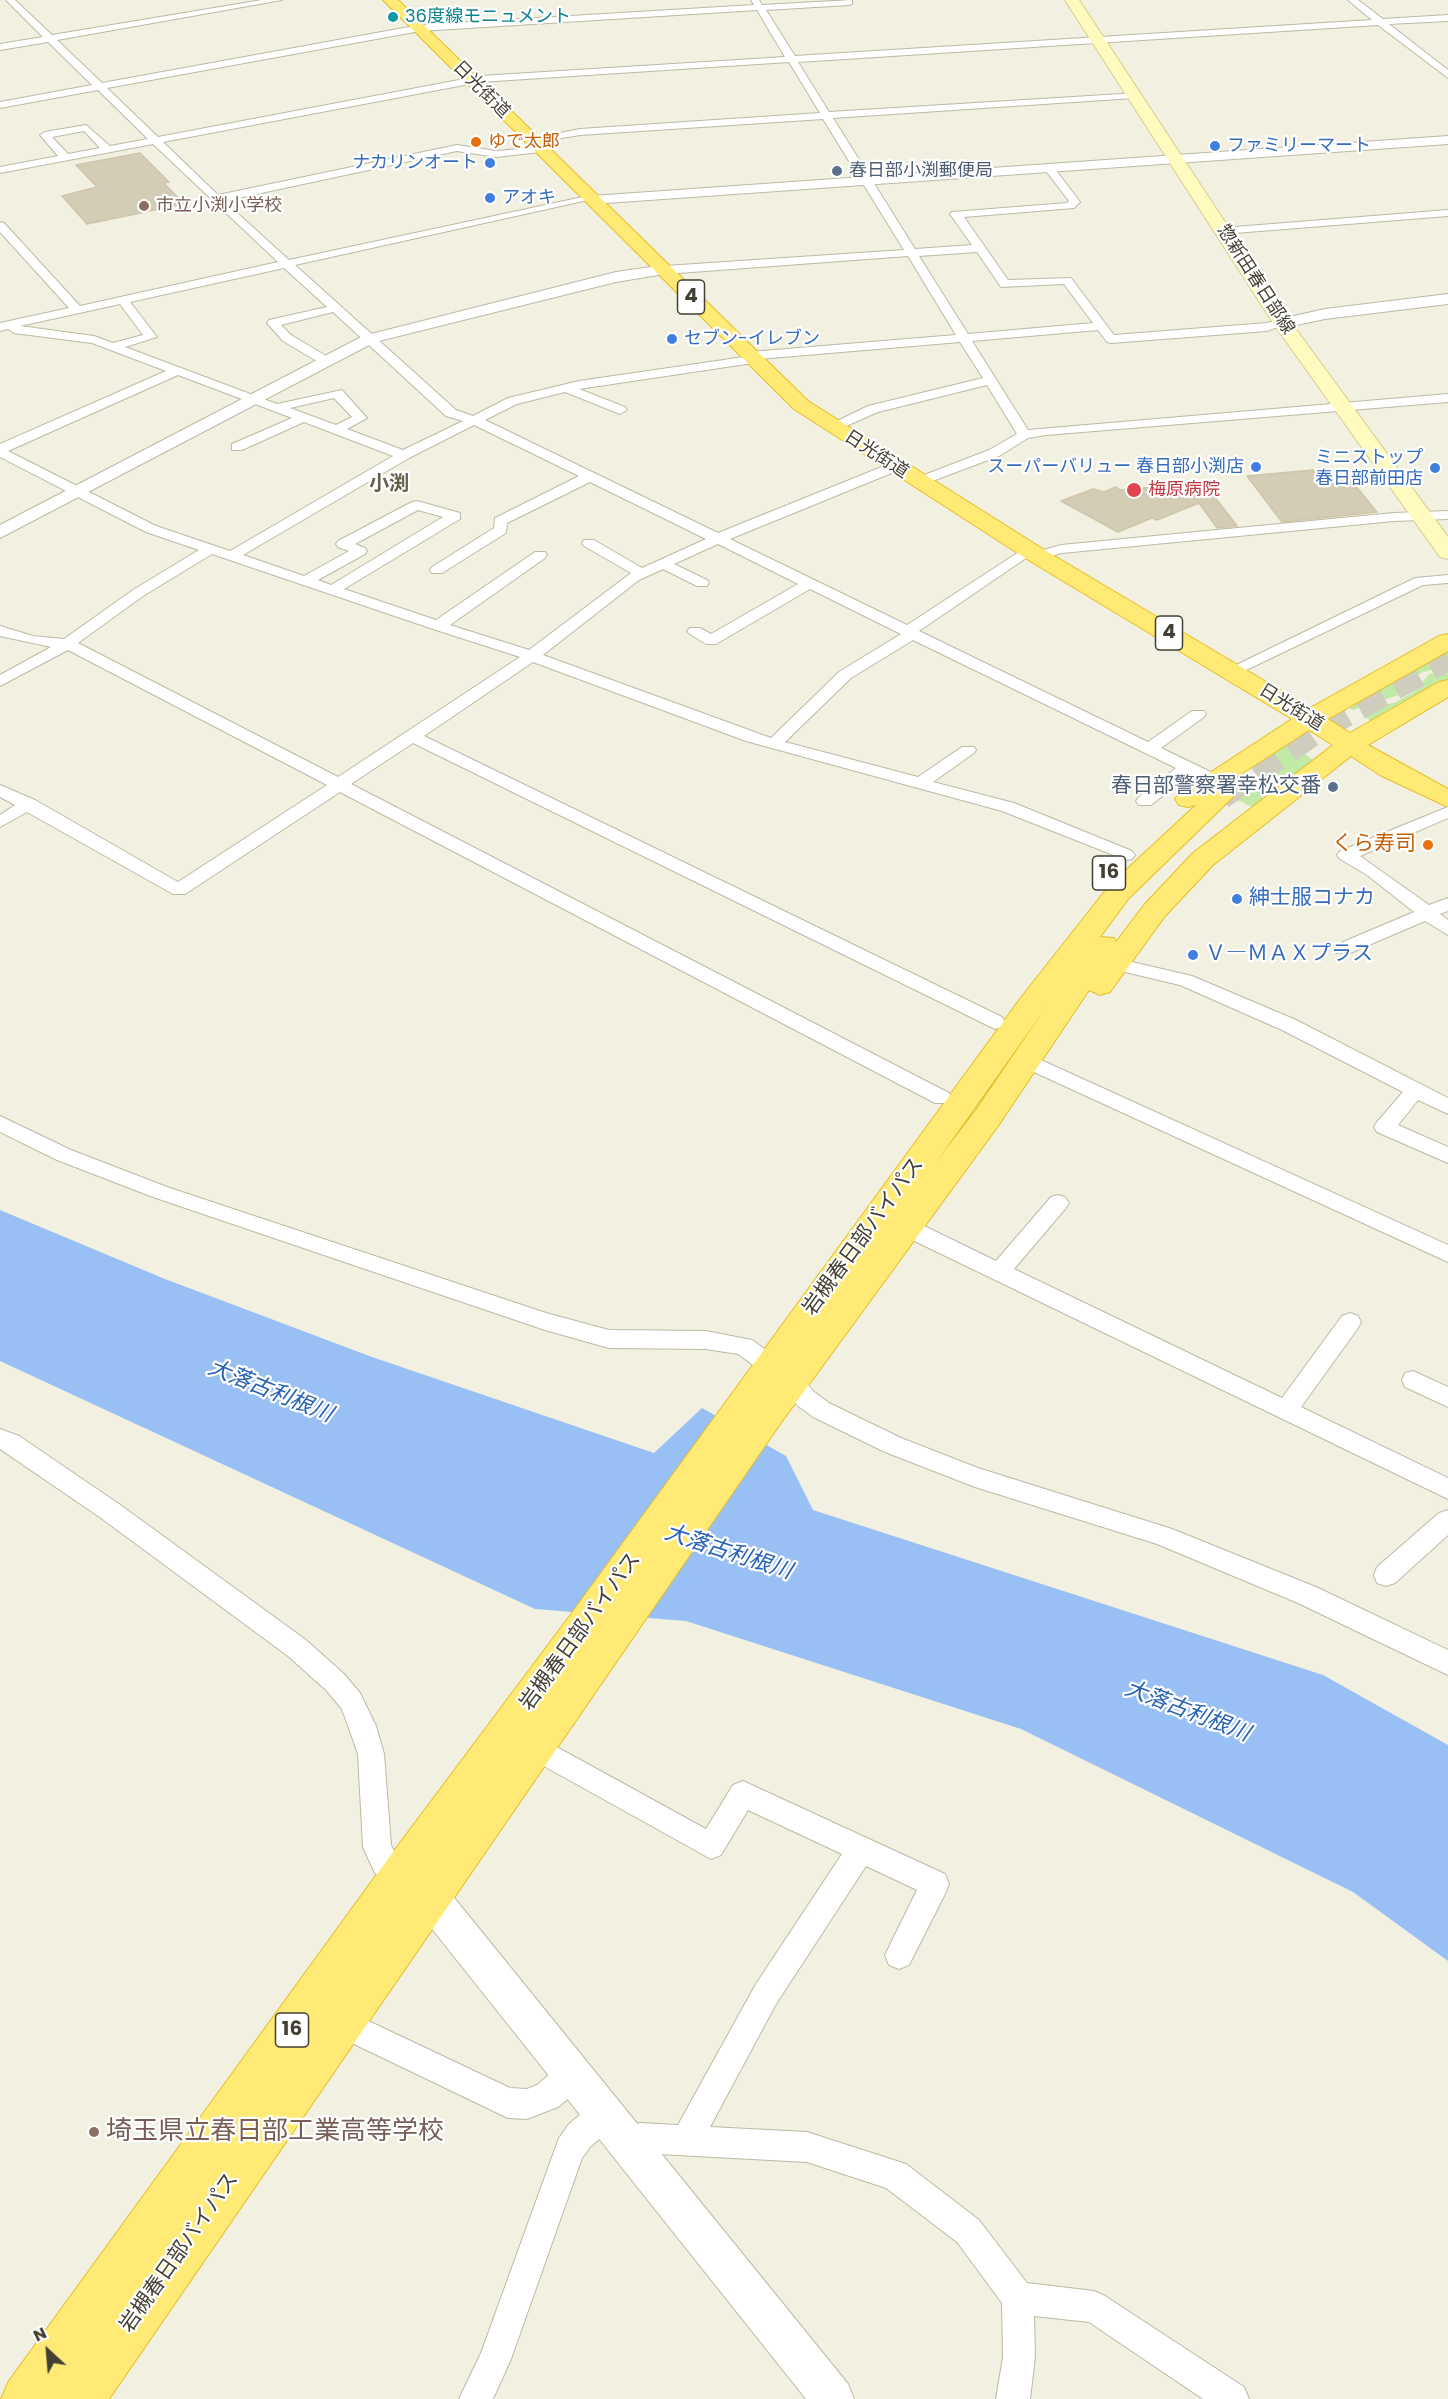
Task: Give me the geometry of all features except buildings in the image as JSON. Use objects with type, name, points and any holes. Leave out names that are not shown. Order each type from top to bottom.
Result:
[{"type":"highway","name":"日光街道","points":[[390,0],[801,405],[894,467],[1033,553],[1232,671],[1389,769],[1448,799]]},
{"type":"highway","name":"16","points":[[893,1221],[942,1098],[1055,939],[1126,855],[1168,815],[1224,793],[1309,719],[1448,641]]},
{"type":"highway","name":"16","points":[[987,1118],[1041,1067],[1155,910],[1203,859],[1269,803],[1350,745],[1448,687]]},
{"type":"highway","name":"16","points":[[1224,793],[1242,770],[1259,774],[1275,786],[1275,792],[1269,803]]},
{"type":"highway","name":"岩槻春日部バイパス","points":[[893,1221],[987,1118],[1101,949],[1148,890],[1189,849],[1224,793]]},
{"type":"highway","name":"岩槻春日部バイパス","points":[[27,2399],[415,1887],[782,1372],[893,1221],[1031,1006],[1119,892],[1224,793]]},
{"type":"highway","name":"岩槻春日部バイパス","points":[[92,2393],[341,2023],[415,1887],[533,1746],[593,1639]]},
{"type":"main road","name":"惣新田春日部線","points":[[1072,0],[1282,323],[1448,552]]},
{"type":"street","points":[[0,47],[278,0]]},
{"type":"street","points":[[1352,0],[1448,75]]},
{"type":"street","points":[[0,3],[11,1],[216,199],[451,413],[474,420],[1149,749],[1187,768],[1224,793]]},
{"type":"street","points":[[0,105],[420,28],[757,4],[849,2]]},
{"type":"street","points":[[757,4],[794,59],[910,253],[1024,435]]},
{"type":"street","points":[[0,170],[390,94],[472,81],[1448,18]]},
{"type":"street","points":[[216,199],[457,148],[496,154],[579,132],[1134,95]]},
{"type":"street","points":[[65,157],[45,135],[86,128],[107,149]]},
{"type":"street","points":[[0,327],[590,199],[1448,140]]},
{"type":"street","points":[[1048,167],[1075,202],[1070,206],[956,214],[1005,284],[1067,280],[1111,339],[1267,327],[1325,314],[1448,299]]},
{"type":"street","points":[[1222,231],[1448,213]]},
{"type":"street","points":[[0,225],[77,310]]},
{"type":"street","points":[[0,245],[14,242]]},
{"type":"street","points":[[0,532],[254,400],[324,360],[369,339],[616,277],[665,270],[979,248]]},
{"type":"street","points":[[110,347],[151,337],[123,300]]},
{"type":"street","points":[[324,360],[287,338],[273,323],[336,308]]},
{"type":"street","points":[[231,556],[404,455],[513,401],[566,388],[752,358],[1101,326]]},
{"type":"street","points":[[0,327],[94,340],[404,455]]},
{"type":"street","points":[[0,451],[177,371]]},
{"type":"street","points":[[832,427],[873,409],[991,380]]},
{"type":"street","points":[[566,388],[620,410]]},
{"type":"street","points":[[275,408],[337,393],[360,418],[338,429]]},
{"type":"street","points":[[919,482],[994,453],[1024,435],[1448,398]]},
{"type":"street","points":[[237,447],[302,418]]},
{"type":"street","points":[[0,451],[151,529],[516,652],[531,654],[548,663],[774,744],[1008,807],[1126,855]]},
{"type":"street","points":[[0,790],[29,804],[179,890],[343,784],[523,663],[531,654],[546,647],[641,573],[717,539],[894,467]]},
{"type":"street","points":[[437,570],[501,530],[500,521],[588,477]]},
{"type":"street","points":[[306,581],[360,551],[343,544],[417,505],[455,516],[332,590]]},
{"type":"street","points":[[774,744],[845,675],[1033,553],[1394,517],[1422,518],[1448,515]]},
{"type":"street","points":[[589,543],[641,573]]},
{"type":"street","points":[[0,681],[67,644],[138,594],[210,549]]},
{"type":"street","points":[[438,626],[540,555]]},
{"type":"street","points":[[661,563],[702,583]]},
{"type":"street","points":[[1232,671],[1420,581],[1448,579]]},
{"type":"street","points":[[695,631],[711,641],[808,584]]},
{"type":"street","points":[[0,631],[32,640],[67,644],[298,765],[343,784],[942,1098]]},
{"type":"street","points":[[1149,749],[1198,714]]},
{"type":"street","points":[[412,736],[995,1022]]},
{"type":"street","points":[[922,782],[968,750]]},
{"type":"street","points":[[1145,801],[1187,768]]},
{"type":"street","points":[[0,822],[29,804]]},
{"type":"street","points":[[1448,812],[1346,855],[1373,872],[1448,929]]},
{"type":"street","points":[[1343,949],[1448,904]]},
{"type":"street","points":[[1115,964],[1185,980],[1289,1025],[1448,1107]]},
{"type":"street","points":[[1041,1067],[1448,1254]]},
{"type":"street","points":[[1416,1090],[1383,1127],[1448,1156]]},
{"type":"street","points":[[0,1123],[64,1155],[160,1192],[545,1321],[609,1339],[706,1340],[744,1346],[782,1372],[805,1398],[821,1410],[893,1445],[975,1477],[1070,1504],[1163,1536],[1307,1595],[1448,1663]]},
{"type":"street","points":[[999,1272],[1058,1203]]},
{"type":"street","points":[[893,1221],[1287,1409],[1448,1489]]},
{"type":"street","points":[[1287,1409],[1350,1322]]},
{"type":"street","points":[[1413,1380],[1448,1398]]},
{"type":"street","points":[[0,1439],[12,1443],[119,1518],[297,1648],[335,1682],[351,1701],[363,1726],[371,1754],[377,1846],[385,1863],[415,1887],[574,2074],[833,2399]]},
{"type":"street","points":[[1386,1575],[1448,1520]]},
{"type":"street","points":[[533,1746],[711,1845],[743,1794],[935,1884],[899,1955]]},
{"type":"street","points":[[686,2140],[766,1994],[861,1849]]},
{"type":"street","points":[[341,2023],[508,2103],[527,2104],[547,2096],[574,2074]]},
{"type":"street","points":[[476,2399],[495,2359],[570,2149],[580,2134],[616,2128],[640,2138],[807,2147],[895,2175],[968,2231],[1018,2298],[1019,2357],[1013,2399]]},
{"type":"street","points":[[1018,2298],[1094,2307],[1232,2399]]},
{"type":"green space","points":[[1448,651],[1448,665],[1420,673],[1402,694],[1353,710],[1344,705]]},
{"type":"green space","points":[[1448,669],[1448,681],[1371,721],[1363,715],[1367,710],[1396,702],[1414,692],[1429,674]]},
{"type":"green space","points":[[1288,742],[1313,760],[1284,781],[1272,770],[1257,763]]},
{"type":"green space","points":[[1234,777],[1257,777],[1267,787],[1261,801],[1252,807],[1216,789]]},
{"type":"water","name":"大落古利根川","points":[[0,1210],[165,1279],[372,1357],[654,1453],[702,1408],[786,1456],[813,1510],[1323,1675],[1448,1745],[1448,1961],[1353,1892],[1021,1729],[686,1621],[535,1609],[0,1361]]},
{"type":"tunnel","points":[[1221,796],[1319,728],[1448,657]]},
{"type":"place","name":"36度線モニュメント","points":[[393,17]]},
{"type":"place","name":"ゆで太郎","points":[[476,142]]},
{"type":"place","name":"ファミリーマート","points":[[1215,146]]},
{"type":"place","name":"ナカリンオート","points":[[490,163]]},
{"type":"place","name":"春日部小渕郵便局","points":[[837,171]]},
{"type":"place","name":"アオキ","points":[[490,198]]},
{"type":"place","name":"市立小渕小学校","points":[[144,206]]},
{"type":"place","name":"セブン-イレブン","points":[[672,339]]},
{"type":"place","name":"スーパーバリュー 春日部小渕店","points":[[1256,467]]},
{"type":"place","name":"ミニストップ 春日部前田店","points":[[1435,468]]},
{"type":"place","name":"梅原病院","points":[[1134,490]]},
{"type":"place","name":"春日部警察署幸松交番","points":[[1333,787]]},
{"type":"place","name":"くら寿司","points":[[1428,845]]},
{"type":"place","name":"紳士服コナカ","points":[[1237,899]]},
{"type":"place","name":"Ｖ―ＭＡＸプラス","points":[[1193,955]]},
{"type":"place","name":"埼玉県立春日部工業高等学校","points":[[94,2132]]},
{"type":"district","name":"小渕","points":[[389,485]]}]
